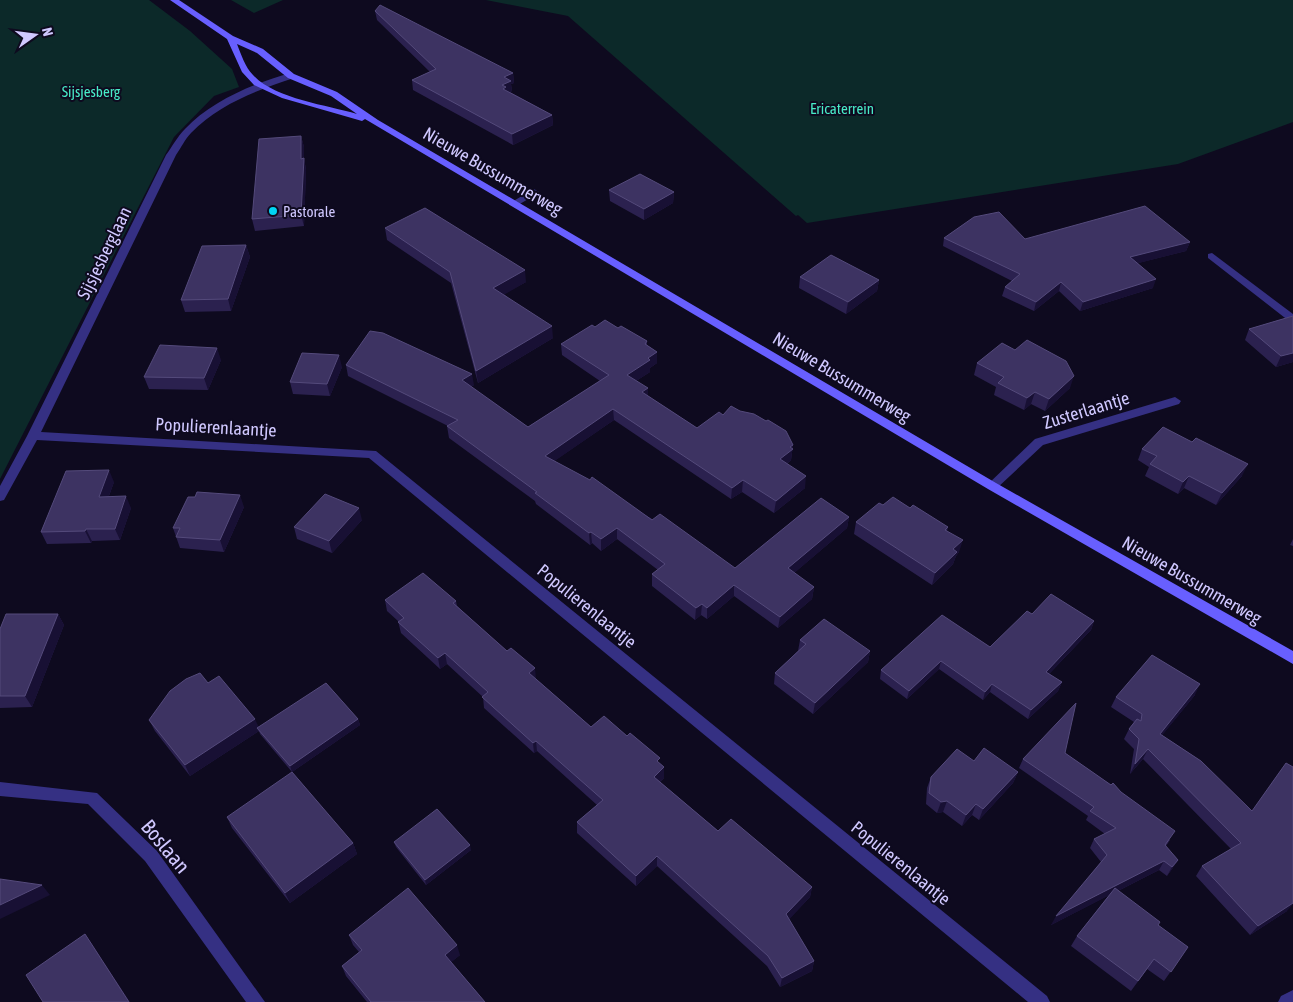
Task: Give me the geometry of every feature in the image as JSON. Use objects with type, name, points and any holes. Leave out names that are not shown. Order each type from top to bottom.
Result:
[{"type":"main road","name":"Nieuwe Bussummerweg","points":[[174,0],[230,38],[260,52],[290,76],[334,94],[375,122],[992,486],[1293,658]]},
{"type":"main road","name":"Nieuwe Bussummerweg","points":[[230,38],[249,76],[260,87],[375,122]]},
{"type":"street","name":"Sijsjesberglaan","points":[[0,497],[34,436],[171,155],[188,131],[212,110],[260,87],[290,76]]},
{"type":"street","points":[[515,203],[534,192]]},
{"type":"street","points":[[1212,256],[1293,319]]},
{"type":"street","name":"Zusterlaantje","points":[[992,486],[1039,442],[1176,402]]},
{"type":"street","name":"Populierenlaantje","points":[[34,436],[372,454],[1041,1002]]},
{"type":"street","name":"Boslaan","points":[[0,789],[92,798],[151,856],[256,1002]]},
{"type":"street","points":[[1287,1002],[1293,999]]},
{"type":"green space","name":"Sijsjesberg","points":[[0,0],[149,0],[190,31],[232,69],[239,87],[214,96],[174,137],[0,479]]},
{"type":"green space","points":[[231,0],[283,0],[254,13]]},
{"type":"green space","name":"Ericaterrein","points":[[486,0],[1293,0],[1293,122],[1178,164],[807,223],[798,215],[796,216],[568,16]]},
{"type":"building","points":[[380,5],[513,73],[504,77],[511,81],[502,85],[506,87],[503,89],[552,115],[512,134],[412,80],[436,69],[375,11]]},
{"type":"building","points":[[301,136],[301,159],[304,158],[301,215],[252,219],[259,139]]},
{"type":"building","points":[[640,174],[674,192],[644,209],[609,190]]},
{"type":"building","points":[[1145,206],[1190,242],[1130,257],[1156,279],[1083,302],[1061,282],[1036,302],[1005,287],[1020,274],[944,238],[974,217],[999,212],[1025,239]]},
{"type":"building","points":[[425,208],[525,270],[493,288],[552,326],[476,371],[450,272],[385,228]]},
{"type":"building","points":[[246,245],[228,299],[181,300],[202,246]]},
{"type":"building","points":[[831,255],[879,280],[848,302],[800,277]]},
{"type":"building","points":[[1293,316],[1293,353],[1281,356],[1249,329]]},
{"type":"building","points":[[605,320],[618,328],[621,326],[647,341],[645,344],[657,352],[648,358],[650,360],[627,375],[648,388],[642,392],[697,428],[719,412],[723,415],[731,406],[740,411],[754,414],[766,421],[768,420],[786,431],[793,445],[790,447],[793,449],[780,459],[806,476],[776,501],[743,480],[732,488],[613,409],[545,456],[590,480],[592,477],[652,520],[660,514],[735,568],[821,498],[849,517],[788,568],[814,587],[780,617],[734,585],[707,608],[702,604],[696,608],[652,574],[665,564],[617,528],[601,539],[591,532],[589,533],[447,426],[458,420],[346,365],[370,331],[383,333],[472,374],[462,380],[528,427],[609,375],[561,344],[592,325],[595,327]]},
{"type":"building","points":[[1027,340],[1066,361],[1074,376],[1049,399],[1035,392],[1027,398],[998,383],[1004,377],[977,363],[1002,343],[1015,350]]},
{"type":"building","points":[[160,345],[217,348],[204,378],[144,377]]},
{"type":"building","points":[[302,353],[339,355],[327,384],[290,382]]},
{"type":"building","points":[[1163,427],[1192,442],[1196,438],[1248,464],[1222,493],[1189,476],[1183,482],[1150,464],[1157,456],[1142,449]]},
{"type":"building","points":[[109,470],[99,497],[126,496],[115,529],[41,532],[66,471]]},
{"type":"building","points":[[197,492],[240,495],[220,540],[176,537],[180,528],[173,528],[188,497],[195,497]]},
{"type":"building","points":[[325,494],[359,508],[329,541],[294,527]]},
{"type":"building","points":[[893,497],[910,508],[913,505],[948,527],[945,530],[963,540],[953,549],[957,552],[935,573],[856,522],[879,503],[883,505]]},
{"type":"building","points":[[423,573],[456,601],[453,603],[507,651],[511,648],[535,668],[529,673],[591,727],[604,716],[627,736],[630,733],[660,758],[657,761],[664,767],[654,777],[718,831],[731,819],[812,887],[786,914],[814,961],[782,978],[768,956],[657,856],[636,876],[577,822],[603,800],[536,741],[533,743],[482,697],[488,692],[445,653],[438,658],[398,622],[404,618],[385,600]]},
{"type":"building","points":[[1051,594],[1094,621],[1046,672],[1062,682],[1031,710],[992,684],[985,692],[941,661],[909,691],[881,670],[942,615],[990,647],[1027,611],[1032,614]]},
{"type":"building","points":[[6,614],[58,614],[25,696],[0,696],[0,629]]},
{"type":"building","points":[[824,619],[870,651],[815,703],[775,673],[806,644],[800,640]]},
{"type":"building","points":[[1152,655],[1200,684],[1160,734],[1201,761],[1252,811],[1286,763],[1293,767],[1293,903],[1258,926],[1202,866],[1241,843],[1148,749],[1135,764],[1139,739],[1129,729],[1137,719],[1141,721],[1142,714],[1116,697]]},
{"type":"building","points":[[200,673],[208,683],[219,676],[255,719],[185,765],[149,720],[170,691],[186,679]]},
{"type":"building","points":[[326,683],[358,719],[290,766],[257,728]]},
{"type":"building","points":[[1076,703],[1065,753],[1111,785],[1113,783],[1121,792],[1175,831],[1165,845],[1178,860],[1172,867],[1164,861],[1056,916],[1107,855],[1094,839],[1116,828],[1090,811],[1094,807],[1023,759]]},
{"type":"building","points":[[984,748],[1018,772],[983,809],[976,804],[966,815],[947,801],[941,802],[929,793],[931,777],[957,749],[974,761]]},
{"type":"building","points":[[292,772],[353,843],[285,893],[227,817]]},
{"type":"building","points":[[437,809],[470,845],[425,880],[394,842]]},
{"type":"building","points":[[0,879],[42,885],[0,905]]},
{"type":"building","points":[[408,888],[457,945],[445,955],[485,1002],[371,1002],[342,966],[362,950],[349,935]]},
{"type":"building","points":[[1115,888],[1160,922],[1158,925],[1188,947],[1171,972],[1154,959],[1138,981],[1077,936]]},
{"type":"building","points":[[85,934],[129,1002],[43,1002],[26,975]]},
{"type":"place","name":"Pastorale","points":[[273,211]]}]
